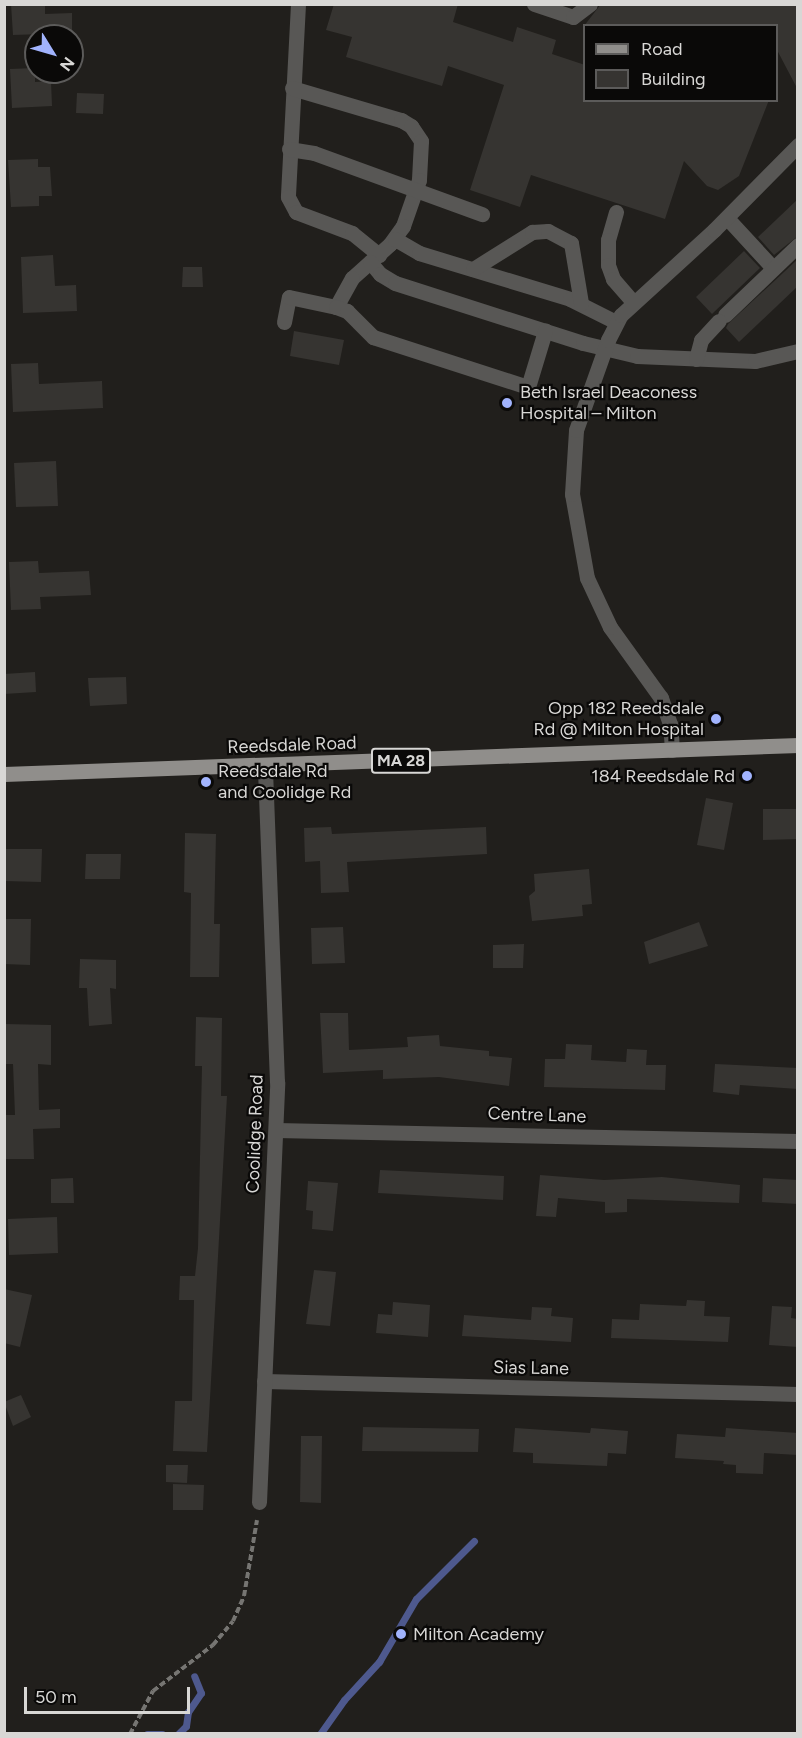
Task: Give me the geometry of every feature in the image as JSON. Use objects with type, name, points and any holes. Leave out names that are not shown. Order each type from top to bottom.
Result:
[{"type":"main road","name":"Reedsdale Road","points":[[4,774],[798,745]]},
{"type":"street","points":[[298,4],[288,197],[292,208],[302,216],[358,237],[396,283],[604,349],[653,358],[765,360],[798,351]]},
{"type":"street","points":[[534,4],[573,16],[590,4]]},
{"type":"street","points":[[292,88],[311,91],[411,126],[422,150],[416,189],[395,239],[347,284],[336,307]]},
{"type":"street","points":[[672,750],[665,706],[603,616],[587,578],[577,538],[572,494],[573,444],[582,405],[616,322],[633,302],[727,218],[798,145]]},
{"type":"street","points":[[289,149],[314,153],[482,214]]},
{"type":"street","points":[[615,212],[608,240],[608,265],[613,279],[633,302]]},
{"type":"street","points":[[727,218],[773,268]]},
{"type":"street","points":[[473,269],[532,232],[548,231],[571,243],[581,303]]},
{"type":"street","points":[[395,239],[419,253],[581,303],[616,322]]},
{"type":"street","points":[[696,359],[701,340],[798,245]]},
{"type":"street","points":[[284,322],[289,297],[336,307],[347,311],[373,337],[528,387],[545,331]]},
{"type":"street","name":"Coolidge Road","points":[[259,1502],[276,1130],[265,766]]},
{"type":"street","name":"Centre Lane","points":[[276,1130],[798,1141]]},
{"type":"street","name":"Sias Lane","points":[[264,1381],[798,1394]]},
{"type":"path","points":[[130,1734],[153,1691],[213,1645],[233,1621],[250,1569],[259,1502]]},
{"type":"building","points":[[11,4],[45,4],[45,14],[72,13],[72,24],[24,24],[24,35],[13,35]]},
{"type":"building","points":[[334,4],[458,4],[453,22],[513,42],[517,27],[556,40],[552,54],[583,64],[583,102],[768,102],[739,176],[718,190],[707,186],[684,161],[665,219],[531,175],[520,207],[470,190],[504,85],[448,66],[442,86],[346,57],[352,37],[326,30]]},
{"type":"building","points":[[601,4],[798,4],[798,90],[778,52],[778,24],[586,24]]},
{"type":"building","points":[[24,68],[24,84],[51,84],[52,106],[12,108],[10,69]]},
{"type":"building","points":[[77,93],[104,94],[103,114],[76,113]]},
{"type":"building","points":[[38,159],[38,167],[50,167],[52,196],[39,196],[39,206],[11,207],[8,160]]},
{"type":"building","points":[[798,199],[798,236],[774,255],[758,237]]},
{"type":"building","points":[[744,251],[760,268],[712,314],[696,297]]},
{"type":"building","points":[[53,255],[55,286],[76,285],[77,311],[23,313],[21,257]]},
{"type":"building","points":[[798,259],[798,286],[739,342],[726,328],[728,324]]},
{"type":"building","points":[[183,267],[202,267],[203,287],[182,287]]},
{"type":"building","points":[[294,331],[344,340],[339,365],[290,356]]},
{"type":"building","points":[[38,363],[39,384],[102,381],[103,408],[13,412],[11,364]]},
{"type":"building","points":[[56,461],[58,506],[16,507],[14,463]]},
{"type":"building","points":[[38,561],[39,573],[89,571],[91,595],[40,597],[41,609],[11,610],[9,562]]},
{"type":"building","points":[[35,672],[36,692],[4,694],[4,674]]},
{"type":"building","points":[[126,677],[127,704],[90,706],[88,678]]},
{"type":"building","points":[[706,798],[733,803],[724,850],[697,845]]},
{"type":"building","points":[[763,809],[798,809],[798,839],[763,840]]},
{"type":"building","points":[[331,827],[332,834],[486,827],[487,854],[347,862],[349,892],[321,893],[320,861],[305,862],[304,828]]},
{"type":"building","points":[[185,833],[216,834],[214,924],[220,924],[219,977],[190,977],[191,893],[184,892]]},
{"type":"building","points":[[4,849],[42,849],[41,882],[4,881]]},
{"type":"building","points":[[86,854],[121,854],[120,879],[85,879]]},
{"type":"building","points":[[589,869],[592,904],[582,905],[583,916],[532,921],[529,896],[535,891],[534,874]]},
{"type":"building","points":[[4,919],[31,919],[30,965],[4,964]]},
{"type":"building","points":[[699,922],[708,946],[649,964],[644,942]]},
{"type":"building","points":[[343,927],[345,963],[312,964],[311,928]]},
{"type":"building","points":[[524,944],[523,968],[493,968],[493,945]]},
{"type":"building","points":[[80,959],[116,960],[116,989],[110,988],[112,1024],[89,1026],[87,988],[79,988]]},
{"type":"building","points":[[320,1013],[348,1013],[349,1050],[408,1047],[407,1037],[439,1035],[440,1046],[489,1051],[489,1056],[512,1058],[509,1086],[439,1077],[383,1079],[383,1070],[323,1073]]},
{"type":"building","points":[[196,1017],[222,1018],[221,1096],[227,1096],[207,1452],[173,1451],[175,1401],[192,1401],[194,1300],[179,1300],[180,1276],[195,1276],[198,1248],[202,1066],[195,1066]]},
{"type":"building","points":[[4,1024],[51,1025],[51,1065],[38,1064],[39,1110],[60,1109],[60,1128],[33,1129],[34,1159],[5,1159],[4,1115],[15,1115],[13,1064],[4,1064]]},
{"type":"building","points":[[566,1044],[592,1045],[591,1060],[626,1062],[627,1049],[647,1050],[646,1065],[666,1065],[665,1090],[544,1087],[545,1059],[565,1059]]},
{"type":"building","points":[[715,1064],[798,1068],[798,1089],[740,1085],[739,1095],[713,1092]]},
{"type":"building","points":[[380,1170],[504,1176],[503,1200],[378,1193]]},
{"type":"building","points":[[540,1175],[604,1180],[662,1177],[740,1185],[739,1203],[627,1199],[627,1212],[605,1213],[605,1202],[558,1198],[556,1217],[536,1216]]},
{"type":"building","points":[[73,1178],[74,1203],[51,1203],[51,1179]]},
{"type":"building","points":[[763,1178],[798,1180],[798,1204],[762,1202]]},
{"type":"building","points":[[308,1181],[338,1183],[333,1231],[312,1229],[313,1211],[306,1210]]},
{"type":"building","points":[[57,1217],[58,1253],[9,1255],[8,1219]]},
{"type":"building","points":[[314,1270],[336,1272],[330,1326],[306,1324]]},
{"type":"building","points":[[4,1289],[32,1295],[20,1347],[4,1343]]},
{"type":"building","points":[[687,1300],[705,1301],[704,1316],[730,1317],[728,1342],[611,1338],[612,1319],[639,1320],[640,1304],[686,1306]]},
{"type":"building","points":[[393,1302],[430,1305],[428,1337],[376,1333],[378,1314],[392,1315]]},
{"type":"building","points":[[772,1306],[792,1307],[791,1318],[798,1319],[798,1347],[769,1345]]},
{"type":"building","points":[[532,1307],[552,1308],[551,1316],[573,1318],[571,1342],[462,1336],[464,1315],[531,1320]]},
{"type":"building","points":[[21,1395],[31,1417],[13,1426],[4,1402]]},
{"type":"building","points":[[363,1427],[479,1429],[478,1452],[362,1451]]},
{"type":"building","points":[[515,1428],[590,1433],[591,1428],[628,1431],[626,1454],[608,1453],[607,1466],[533,1463],[533,1453],[513,1452]]},
{"type":"building","points":[[726,1428],[798,1433],[798,1455],[764,1453],[763,1474],[736,1473],[736,1465],[723,1464],[724,1461],[675,1458],[677,1434],[725,1437]]},
{"type":"building","points":[[301,1436],[322,1436],[321,1503],[300,1502]]},
{"type":"building","points":[[166,1465],[188,1465],[187,1483],[166,1482]]},
{"type":"building","points":[[173,1484],[204,1485],[203,1510],[173,1510]]},
{"type":"waterway","points":[[320,1734],[344,1700],[379,1662],[416,1599],[474,1541]]},
{"type":"waterway","points":[[178,1734],[186,1726],[188,1712],[201,1693],[194,1676]]},
{"type":"waterway","points":[[147,1734],[162,1734]]},
{"type":"place","name":"Beth Israel Deaconess Hospital – Milton","points":[[507,403]]},
{"type":"place","name":"Opp 182 Reedsdale Rd @ Milton Hospital","points":[[716,719]]},
{"type":"place","name":"184 Reedsdale Rd","points":[[747,776]]},
{"type":"place","name":"Reedsdale Rd and Coolidge Rd","points":[[206,782]]},
{"type":"place","name":"Milton Academy","points":[[401,1634]]}]
